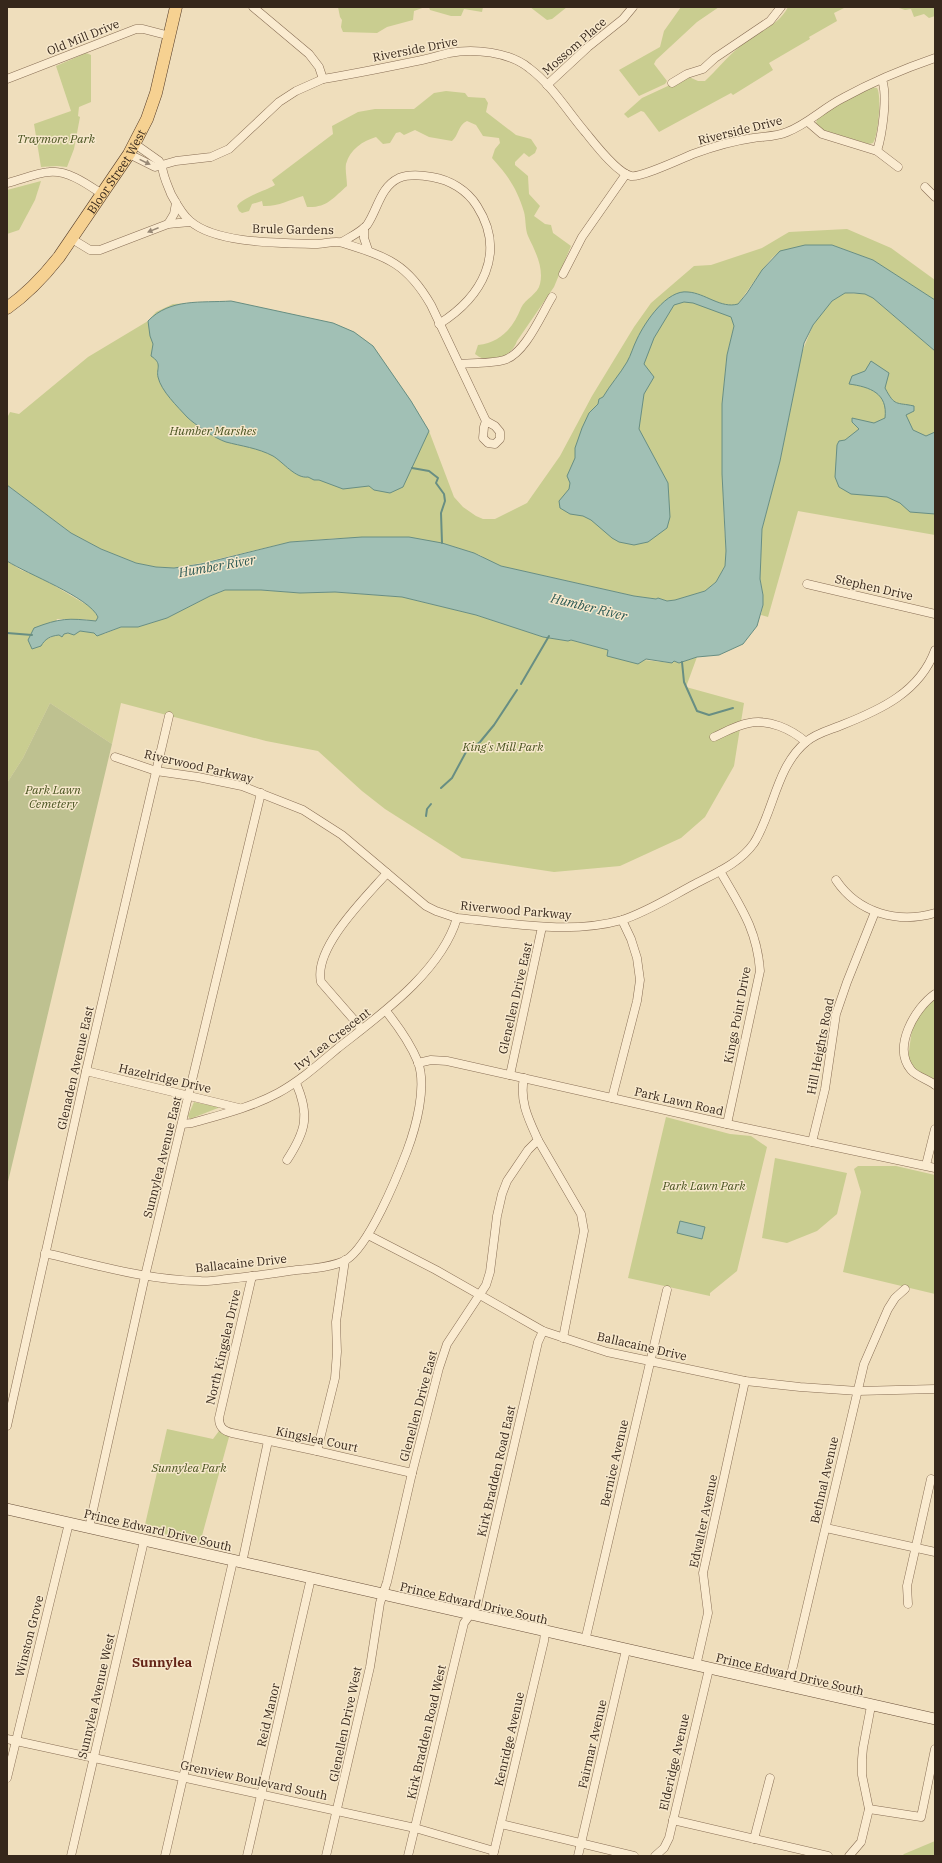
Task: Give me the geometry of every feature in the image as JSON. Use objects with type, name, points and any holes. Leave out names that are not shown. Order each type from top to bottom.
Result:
[{"type":"main road","name":"Bloor Street West","points":[[7,308],[46,274],[72,239],[132,149],[147,120],[156,93],[176,7]]},
{"type":"street","points":[[253,7],[309,54],[319,67],[323,79]]},
{"type":"street","name":"Mossom Place","points":[[547,86],[588,47],[623,20],[632,7]]},
{"type":"street","points":[[672,83],[687,74],[703,69],[715,58],[770,21],[781,7]]},
{"type":"street","name":"Old Mill Drive","points":[[7,79],[136,30],[143,29],[170,36]]},
{"type":"street","name":"Riverside Drive","points":[[162,166],[176,161],[211,156],[229,149],[279,102],[296,91],[323,79],[430,59],[449,53],[474,51],[500,55],[521,62],[533,70],[615,165],[626,174],[638,176],[703,150],[731,142],[778,135],[808,122],[843,98],[904,69],[935,58]]},
{"type":"street","points":[[877,151],[880,139],[884,102],[884,85],[882,80]]},
{"type":"street","points":[[808,122],[822,134],[877,151],[898,167]]},
{"type":"street","points":[[132,149],[155,167],[162,166]]},
{"type":"street","points":[[132,149],[158,161],[162,166]]},
{"type":"street","name":"Brule Gardens","points":[[162,166],[163,175],[176,203],[190,222],[223,237],[243,240],[318,244],[342,242],[368,250],[393,262],[414,279],[431,305],[486,421]]},
{"type":"street","points":[[7,183],[48,172],[59,172],[81,181],[102,194]]},
{"type":"street","points":[[563,274],[582,237],[626,174]]},
{"type":"street","points":[[342,242],[364,228],[384,191],[401,177],[418,175],[440,178],[460,188],[474,202],[486,222],[489,237],[489,260],[487,269],[479,287],[469,301],[460,310],[439,324]]},
{"type":"street","points":[[925,187],[935,197]]},
{"type":"street","points":[[168,224],[174,214],[176,203]]},
{"type":"street","points":[[72,239],[90,250],[100,250],[168,224],[190,222]]},
{"type":"street","points":[[364,228],[364,238],[368,250]]},
{"type":"street","points":[[460,364],[497,362],[512,356],[523,346],[552,297]]},
{"type":"street","name":"Stephen Drive","points":[[807,584],[935,614]]},
{"type":"street","name":"Riverwood Parkway","points":[[115,757],[156,771],[224,781],[261,793],[303,810],[342,835],[426,906],[440,913],[457,918],[542,927],[580,927],[622,920],[720,871],[737,860],[754,842],[789,763],[806,742],[824,732],[873,712],[903,693],[923,673],[935,650]]},
{"type":"street","name":"Glenaden Avenue East","points":[[7,1426],[86,1071],[169,716]]},
{"type":"street","points":[[714,737],[748,723],[759,722],[777,726],[796,733],[806,742]]},
{"type":"street","name":"Sunnylea Avenue East","points":[[89,1528],[145,1276],[261,793]]},
{"type":"street","name":"Kings Point Drive","points":[[720,871],[752,928],[758,952],[760,972],[727,1124]]},
{"type":"street","points":[[362,1029],[321,982],[321,967],[340,927],[387,873]]},
{"type":"street","points":[[836,880],[850,896],[862,906],[875,912],[895,917],[910,917],[935,913]]},
{"type":"street","name":"Hill Heights Road","points":[[812,1142],[825,1089],[836,1014],[875,912]]},
{"type":"street","name":"Ivy Lea Crescent","points":[[182,1124],[192,1123],[240,1108],[276,1094],[296,1083],[386,1011],[437,957],[453,932],[457,918]]},
{"type":"street","points":[[612,1098],[637,1001],[640,980],[638,958],[622,920]]},
{"type":"street","name":"Glenellen Drive East","points":[[510,1075],[542,927]]},
{"type":"street","points":[[935,994],[920,1007],[912,1019],[908,1032],[905,1052],[907,1063],[912,1071],[935,1084]]},
{"type":"street","points":[[317,1451],[334,1378],[337,1352],[336,1322],[345,1260],[358,1250],[368,1235],[413,1136],[420,1106],[421,1086],[418,1063],[401,1032],[386,1011]]},
{"type":"street","name":"Park Lawn Road","points":[[418,1063],[431,1060],[440,1060],[727,1124],[935,1168]]},
{"type":"street","name":"Hazelridge Drive","points":[[86,1071],[240,1108]]},
{"type":"street","points":[[524,1078],[522,1100],[538,1140],[581,1214],[584,1230],[563,1338]]},
{"type":"street","points":[[287,1160],[299,1139],[305,1114],[302,1098],[296,1083]]},
{"type":"street","points":[[926,1166],[935,1129]]},
{"type":"street","name":"Glenellen Drive East","points":[[382,1595],[387,1582],[412,1473],[444,1351],[486,1286],[490,1272],[497,1216],[502,1194],[514,1170],[538,1140]]},
{"type":"street","name":"Ballacaine Drive","points":[[368,1235],[436,1270],[543,1331],[607,1352],[745,1381],[800,1387],[858,1390],[935,1389]]},
{"type":"street","name":"Ballacaine Drive","points":[[45,1254],[145,1276],[201,1282],[332,1265],[345,1260]]},
{"type":"street","name":"North Kingslea Drive","points":[[219,1424],[220,1414],[252,1276]]},
{"type":"street","name":"Bethnal Avenue","points":[[788,1687],[864,1364],[877,1332],[892,1303],[905,1289]]},
{"type":"street","name":"Bernice Avenue","points":[[585,1641],[667,1290]]},
{"type":"street","name":"Kirk Bradden Road East","points":[[470,1615],[476,1605],[538,1342],[543,1331]]},
{"type":"street","name":"Edwalter Avenue","points":[[696,1666],[708,1613],[703,1573],[745,1381]]},
{"type":"street","name":"Kingslea Court","points":[[219,1424],[222,1429],[227,1432],[412,1473]]},
{"type":"street","points":[[165,1856],[268,1441]]},
{"type":"street","points":[[908,1604],[907,1586],[931,1479]]},
{"type":"street","name":"Prince Edward Drive South","points":[[7,1510],[871,1706],[935,1719]]},
{"type":"street","name":"Winston Grove","points":[[7,1778],[68,1523]]},
{"type":"street","points":[[826,1528],[935,1552]]},
{"type":"street","name":"Sunnylea Avenue West","points":[[71,1856],[144,1541]]},
{"type":"street","name":"Reid Manor","points":[[247,1856],[311,1578]]},
{"type":"street","name":"Glenellen Drive West","points":[[326,1856],[370,1667],[382,1595]]},
{"type":"street","name":"Kirk Bradden Road West","points":[[408,1856],[464,1623],[470,1615]]},
{"type":"street","name":"Kenridge Avenue","points":[[494,1853],[545,1632]]},
{"type":"street","name":"Fairmar Avenue","points":[[578,1856],[626,1650]]},
{"type":"street","name":"Elderidge Avenue","points":[[656,1856],[666,1843],[673,1820],[709,1669]]},
{"type":"street","points":[[849,1856],[861,1842],[869,1809],[862,1775],[862,1748],[871,1706]]},
{"type":"street","name":"Grenview Boulevard South","points":[[7,1739],[415,1828],[494,1853]]},
{"type":"street","points":[[869,1809],[921,1817],[935,1749]]},
{"type":"street","points":[[754,1839],[770,1778]]},
{"type":"street","points":[[673,1820],[828,1856]]},
{"type":"street","points":[[501,1824],[634,1856]]},
{"type":"green space","points":[[338,7],[425,7],[414,11],[413,20],[387,27],[377,33],[343,32],[341,27],[342,20]]},
{"type":"green space","points":[[429,7],[483,7],[482,12],[464,9],[461,16],[451,16],[430,10]]},
{"type":"green space","points":[[530,7],[567,7],[552,19],[547,20]]},
{"type":"green space","points":[[681,7],[719,7],[697,22],[656,60],[654,64],[667,81],[665,84],[639,96],[619,70],[660,47],[664,31]]},
{"type":"green space","points":[[788,7],[846,7],[834,13],[837,21],[769,63],[773,70],[733,95],[731,93],[659,132],[644,112],[641,111],[628,118],[624,114],[642,98],[683,79],[689,77],[698,81],[705,81],[738,48],[778,20]]},
{"type":"green space","points":[[896,7],[935,7],[935,16],[929,18],[924,14],[914,17],[911,9],[905,10]]},
{"type":"green space","name":"Traymore Park","points":[[86,53],[91,55],[91,102],[79,107],[78,116],[80,117],[74,149],[67,167],[41,167],[34,124],[71,111],[56,66]]},
{"type":"green space","points":[[871,87],[877,88],[879,99],[878,125],[873,143],[869,144],[819,129],[816,124],[817,118],[833,106]]},
{"type":"green space","points":[[446,91],[465,93],[468,97],[485,98],[488,103],[486,112],[516,135],[531,139],[537,148],[535,153],[529,157],[524,153],[515,162],[515,165],[528,176],[529,194],[540,206],[534,216],[545,224],[551,225],[553,233],[571,246],[554,287],[514,347],[499,358],[481,358],[475,354],[478,345],[493,341],[510,328],[523,305],[539,288],[541,271],[536,253],[527,233],[524,212],[515,189],[492,158],[495,149],[500,143],[499,138],[483,136],[476,125],[467,121],[462,125],[452,141],[429,137],[415,130],[404,135],[400,132],[396,133],[390,143],[383,144],[376,137],[362,143],[354,150],[346,164],[347,186],[325,204],[307,207],[303,196],[283,203],[268,206],[263,206],[262,201],[252,204],[249,211],[242,213],[239,211],[237,206],[249,197],[275,185],[272,180],[333,134],[332,126],[358,112],[375,109],[414,109],[434,93]]},
{"type":"green space","name":"Traymore Park","points":[[41,181],[35,200],[19,230],[7,234],[7,190]]},
{"type":"green space","name":"Humber Marshes","points":[[847,229],[891,248],[935,280],[935,300],[873,260],[832,245],[780,251],[762,270],[738,304],[733,320],[734,326],[727,355],[722,404],[724,522],[726,551],[725,566],[716,582],[705,591],[667,601],[658,598],[634,596],[501,566],[490,562],[480,555],[442,543],[339,538],[290,542],[174,568],[156,567],[136,563],[101,549],[71,533],[7,485],[7,418],[10,412],[19,414],[88,357],[148,321],[156,312],[173,304],[231,301],[333,323],[354,332],[373,346],[411,401],[429,431],[454,497],[463,507],[476,516],[483,519],[495,519],[527,503],[560,456],[592,396],[634,327],[651,303],[694,266],[711,265],[762,248],[789,232]]},
{"type":"green space","points":[[845,293],[865,294],[873,298],[935,351],[935,535],[798,511],[768,617],[761,615],[763,605],[760,579],[762,529],[780,461],[802,352],[813,325],[821,313],[832,301]]},
{"type":"green space","name":"King's Mill Park","points":[[7,561],[21,570],[38,576],[92,608],[98,617],[96,621],[82,619],[57,619],[45,640],[54,636],[80,631],[104,634],[121,627],[138,627],[167,618],[225,590],[261,590],[300,593],[335,592],[402,597],[476,615],[543,637],[568,641],[571,640],[608,650],[607,656],[672,663],[674,661],[679,663],[697,657],[686,687],[744,703],[734,766],[705,817],[681,838],[620,866],[554,872],[462,858],[385,809],[362,791],[318,751],[266,741],[121,703],[112,744],[50,703],[23,758],[7,783]]},
{"type":"green space","name":"Park Lawn Cemetery","points":[[50,703],[112,744],[7,1186],[7,783],[23,758]]},
{"type":"green space","points":[[935,999],[935,1079],[914,1070],[908,1058],[912,1029],[920,1013]]},
{"type":"green space","points":[[194,1102],[218,1108],[190,1119],[188,1116]]},
{"type":"green space","name":"Park Lawn Park","points":[[666,1117],[730,1134],[751,1136],[767,1147],[737,1271],[710,1293],[710,1296],[628,1278]]},
{"type":"green space","points":[[775,1158],[847,1173],[837,1214],[817,1231],[787,1243],[762,1238]]},
{"type":"green space","points":[[858,1166],[896,1166],[935,1175],[935,1294],[843,1272],[861,1192],[854,1169]]},
{"type":"green space","name":"Sunnylea Park","points":[[167,1429],[213,1439],[219,1431],[229,1437],[200,1543],[144,1529]]},
{"type":"green space","points":[[935,1841],[935,1856],[902,1856],[904,1854]]},
{"type":"water","name":"Humber River","points":[[805,245],[832,245],[873,260],[935,300],[935,351],[873,298],[865,294],[845,293],[832,301],[813,325],[804,343],[780,461],[762,529],[760,579],[763,605],[757,626],[743,644],[719,655],[697,657],[679,663],[674,661],[672,663],[646,659],[638,664],[607,656],[608,650],[571,640],[568,641],[543,637],[476,615],[402,597],[335,592],[300,593],[261,590],[225,590],[167,618],[138,627],[121,627],[97,636],[94,633],[80,631],[74,635],[68,633],[64,634],[62,637],[56,635],[48,638],[41,646],[32,649],[28,640],[34,628],[51,622],[64,620],[78,619],[96,621],[98,617],[92,609],[71,594],[7,561],[7,485],[71,533],[101,549],[136,563],[156,567],[174,568],[201,564],[290,542],[362,537],[409,537],[442,543],[474,553],[501,566],[634,596],[658,598],[667,601],[705,591],[716,582],[725,566],[726,551],[722,474],[722,404],[727,355],[734,326],[731,317],[693,303],[684,302],[674,305],[654,338],[644,364],[654,377],[644,394],[639,429],[668,483],[670,517],[667,528],[648,542],[634,545],[619,542],[591,520],[583,516],[570,514],[560,508],[559,501],[569,489],[570,483],[567,476],[575,458],[575,448],[589,413],[598,404],[599,399],[603,397],[624,366],[645,324],[658,308],[665,301],[680,292],[694,293],[719,303],[732,305],[738,304],[762,270],[780,251]]},
{"type":"water","points":[[231,301],[333,323],[354,332],[373,346],[411,401],[429,431],[403,487],[390,493],[374,490],[369,486],[343,489],[319,480],[303,477],[294,473],[267,453],[226,442],[217,438],[187,417],[166,393],[160,382],[158,377],[157,361],[151,356],[153,344],[150,336],[148,321],[166,308],[176,305],[197,302]]},
{"type":"water","points":[[871,361],[889,373],[885,388],[891,398],[896,403],[914,406],[914,411],[906,415],[913,430],[926,436],[935,432],[935,514],[910,512],[900,503],[887,497],[851,494],[839,487],[835,477],[837,445],[839,441],[845,440],[859,429],[852,422],[852,418],[874,423],[885,418],[884,403],[876,393],[864,387],[849,384],[852,376],[865,371]]},
{"type":"water","points":[[680,1221],[705,1227],[702,1239],[677,1233]]},
{"type":"waterway","points":[[412,468],[429,471],[438,478],[436,483],[444,494],[445,501],[441,513],[442,543]]},
{"type":"waterway","points":[[7,633],[32,635]]},
{"type":"waterway","points":[[521,684],[549,636]]},
{"type":"waterway","points":[[682,662],[684,682],[697,711],[709,715],[733,708]]},
{"type":"waterway","points":[[441,788],[452,778],[466,752],[480,742],[494,725],[517,690]]},
{"type":"waterway","points":[[426,816],[427,809],[431,804]]},
{"type":"district","name":"Sunnylea","points":[[162,1662]]}]
